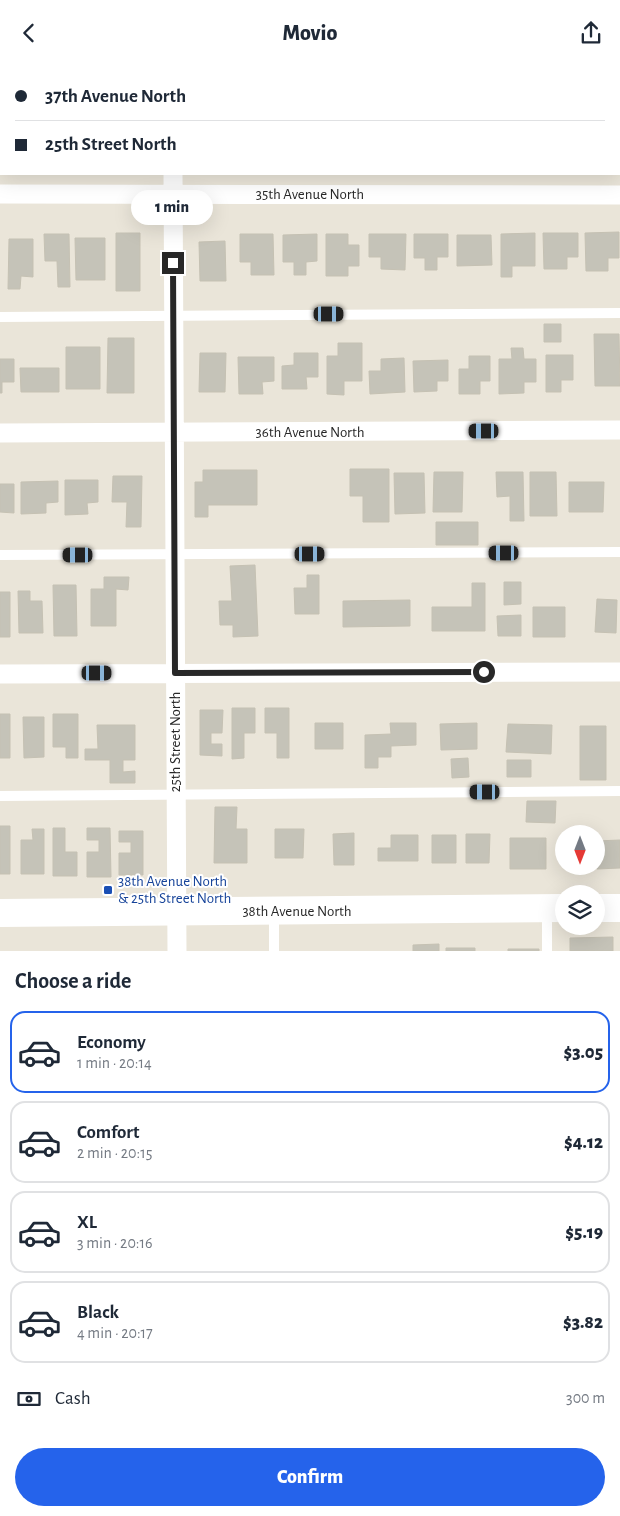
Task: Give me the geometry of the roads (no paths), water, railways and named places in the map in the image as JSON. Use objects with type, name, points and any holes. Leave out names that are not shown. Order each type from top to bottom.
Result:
[{"type":"main road","name":"38th Avenue North","points":[[0,913],[555,908]]},
{"type":"main road","points":[[605,908],[620,908]]},
{"type":"street","name":"25th Street North","points":[[173,175],[177,951]]},
{"type":"street","name":"35th Avenue North","points":[[0,194],[620,195]]},
{"type":"street","name":"36th Avenue North","points":[[0,433],[620,430]]},
{"type":"street","points":[[0,674],[620,672]]},
{"type":"lane","points":[[0,317],[620,313]]},
{"type":"lane","points":[[0,555],[620,552]]},
{"type":"lane","points":[[0,795],[620,791]]},
{"type":"lane","points":[[274,912],[274,951]]},
{"type":"lane","points":[[547,951],[555,913]]},
{"type":"place","name":"38th Avenue North & 25th Street North","points":[[108,890]]}]
